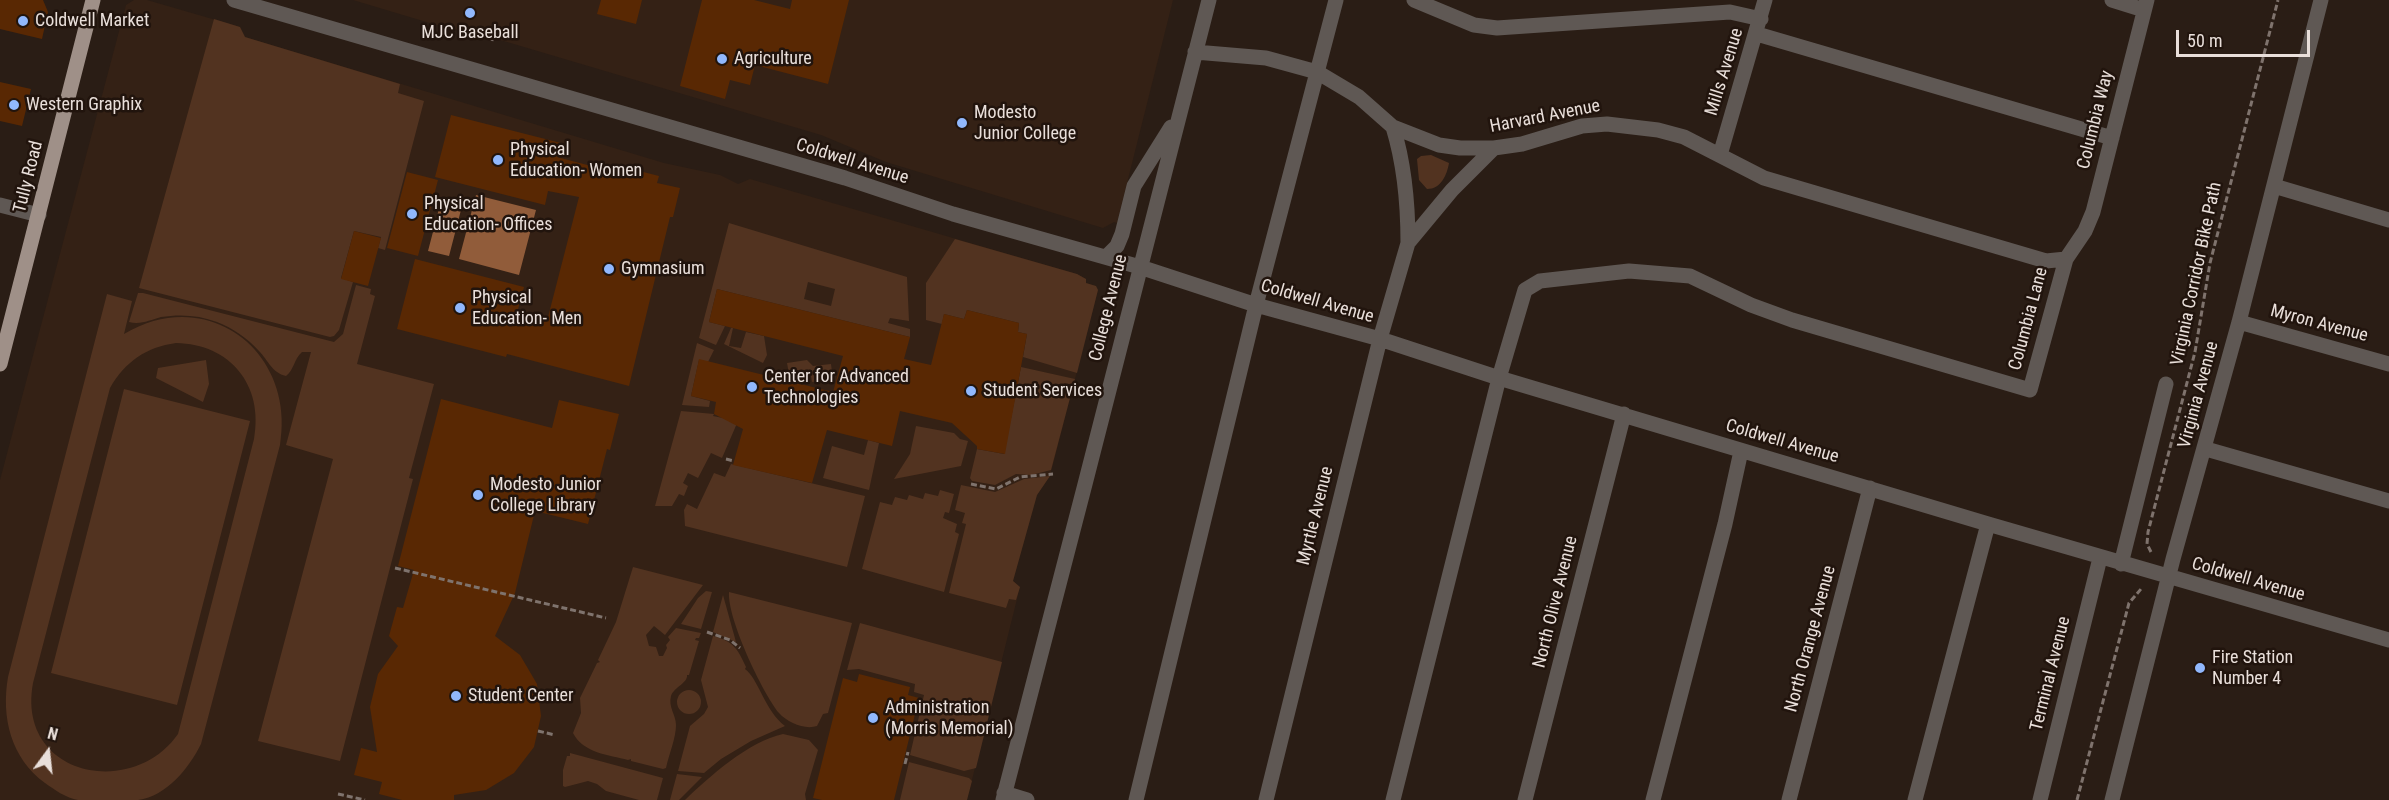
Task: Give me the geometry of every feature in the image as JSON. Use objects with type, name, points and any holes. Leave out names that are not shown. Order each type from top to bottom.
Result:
[{"type":"main road","name":"Tully Road","points":[[0,364],[4,335],[39,215],[93,0]]},
{"type":"street","name":"Coldwell Avenue","points":[[234,0],[833,175],[953,214],[1140,267],[1256,305],[1380,339],[1499,378],[1988,525],[2389,640]]},
{"type":"street","name":"College Avenue","points":[[1004,797],[1045,644],[1176,120],[1209,0]]},
{"type":"street","points":[[1136,800],[1256,305],[1336,0]]},
{"type":"street","points":[[1413,0],[1474,25],[1497,28],[1730,12],[1759,26],[2112,138]]},
{"type":"street","name":"Mills Avenue","points":[[1720,155],[1765,0]]},
{"type":"street","points":[[2112,0],[2145,5]]},
{"type":"street","name":"Virginia Avenue","points":[[2112,800],[2169,578],[2206,449],[2321,0]]},
{"type":"street","name":"Columbia Way","points":[[2066,259],[2085,231],[2093,212],[2145,5]]},
{"type":"street","name":"Harvard Avenue","points":[[1195,52],[1266,58],[1317,72],[1359,97],[1393,127],[1439,145],[1494,148],[1522,144],[1582,126],[1633,125],[1684,137],[1764,178],[2046,261],[2066,259]]},
{"type":"street","points":[[1106,257],[1117,246],[1122,234],[1134,186],[1176,120]]},
{"type":"street","name":"Myrtle Avenue","points":[[1266,800],[1380,339],[1408,243],[1407,194],[1401,154],[1393,127]]},
{"type":"street","name":"Myrtle Avenue","points":[[1408,243],[1452,190],[1494,148]]},
{"type":"street","points":[[2274,186],[2389,220]]},
{"type":"street","points":[[0,206],[39,215]]},
{"type":"street","name":"Columbia Lane","points":[[1499,378],[1525,290],[1540,281],[1629,271],[1690,276],[1750,305],[1792,320],[2030,390],[2066,259]]},
{"type":"street","name":"Myron Avenue","points":[[2239,322],[2389,364]]},
{"type":"street","points":[[1393,800],[1499,378]]},
{"type":"street","points":[[2121,564],[2166,384]]},
{"type":"street","name":"North Olive Avenue","points":[[1525,800],[1624,414]]},
{"type":"street","points":[[2206,449],[2389,501]]},
{"type":"street","points":[[1653,800],[1725,524],[1741,451]]},
{"type":"street","name":"North Orange Avenue","points":[[1789,800],[1870,488]]},
{"type":"street","points":[[1915,800],[1988,525]]},
{"type":"street","name":"Terminal Avenue","points":[[2040,800],[2100,558]]},
{"type":"street","points":[[1004,797],[1027,800]]},
{"type":"path","name":"Virginia Corridor Bike Path","points":[[2151,552],[2146,541],[2148,532],[2195,352],[2210,263],[2278,0]]},
{"type":"path","points":[[492,41],[495,29]]},
{"type":"path","points":[[726,459],[734,461]]},
{"type":"path","points":[[972,484],[996,489],[1020,477],[1053,474]]},
{"type":"path","points":[[395,568],[606,618]]},
{"type":"path","points":[[2077,800],[2129,603],[2141,588]]},
{"type":"path","points":[[707,632],[725,637],[740,648]]},
{"type":"path","points":[[538,730],[555,735]]},
{"type":"path","points":[[905,764],[908,752]]},
{"type":"path","points":[[338,794],[365,800]]},
{"type":"shaded area","points":[[134,0],[147,0],[240,27],[245,37],[664,163],[720,175],[738,184],[750,179],[1077,274],[1086,279],[1086,283],[1096,286],[1098,290],[1050,476],[1037,495],[1013,581],[1020,587],[967,800],[0,800],[0,480],[126,5]]},
{"type":"shaded area","name":"Modesto Junior College","points":[[353,0],[1173,0],[1117,223],[1114,222],[1103,228],[886,162],[821,135],[497,39],[433,24]]},
{"type":"shaded area","points":[[214,19],[240,27],[245,37],[400,84],[398,93],[424,101],[385,250],[378,248],[381,237],[354,231],[341,278],[353,282],[339,330],[334,336],[330,337],[139,288]]},
{"type":"shaded area","points":[[1431,155],[1449,163],[1440,184],[1427,189],[1419,180],[1417,159]]},
{"type":"shaded area","points":[[476,195],[536,210],[519,275],[459,259]]},
{"type":"shaded area","points":[[440,205],[461,210],[449,256],[428,251]]},
{"type":"shaded area","points":[[729,223],[907,277],[909,321],[890,318],[888,323],[910,329],[910,337],[717,289],[709,322],[725,326],[716,345],[699,338]],"holes":[[[808,282],[835,289],[831,306],[804,299]]]},
{"type":"shaded area","points":[[955,239],[1077,274],[1086,279],[1086,283],[1096,286],[1098,290],[1077,373],[1023,357],[1027,334],[1018,332],[1019,323],[967,310],[964,319],[944,314],[942,324],[926,320],[926,283]]},
{"type":"shaded area","points":[[356,285],[371,289],[370,294],[375,296],[357,364],[434,384],[409,478],[413,479],[340,761],[258,741],[333,459],[286,445],[311,352],[302,352],[286,376],[274,369],[245,338],[229,327],[210,320],[175,316],[161,317],[141,323],[129,322],[138,293],[143,293],[334,342],[343,334]]},
{"type":"shaded area","points":[[107,294],[132,301],[124,334],[155,321],[186,317],[214,322],[239,336],[260,355],[274,381],[281,411],[280,445],[201,744],[190,762],[168,787],[138,800],[78,800],[65,796],[33,773],[17,749],[11,736],[6,707],[8,677]],"holes":[[[176,343],[195,345],[212,351],[239,371],[254,401],[256,419],[254,439],[178,734],[158,755],[134,767],[107,771],[82,768],[59,757],[42,739],[32,715],[33,683],[110,388],[122,371],[146,352]]]},
{"type":"shaded area","points":[[733,328],[729,346],[741,348],[746,332],[764,336],[767,355],[763,363],[724,344]]},
{"type":"shaded area","points":[[697,343],[714,350],[708,362],[699,360],[691,396],[710,401],[709,407],[682,405]]},
{"type":"shaded area","points":[[206,360],[209,384],[203,402],[156,378],[158,368]]},
{"type":"shaded area","points":[[807,360],[813,366],[831,364],[833,380],[812,382],[811,376],[800,377],[799,372],[789,374],[787,363]]},
{"type":"shaded area","points":[[1021,367],[1075,379],[1051,470],[1031,475],[1016,474],[995,485],[972,481],[970,478],[977,449],[1004,454]]},
{"type":"shaded area","points":[[124,389],[250,421],[177,705],[51,673]]},
{"type":"shaded area","points":[[681,411],[714,414],[713,416],[738,421],[722,458],[711,453],[698,478],[688,473],[683,483],[688,486],[684,496],[679,494],[672,506],[655,506]]},
{"type":"shaded area","points":[[916,426],[954,433],[960,439],[968,441],[961,466],[894,479],[910,454]]},
{"type":"shaded area","points":[[868,440],[879,443],[869,490],[823,478],[832,446],[864,455]]},
{"type":"shaded area","points":[[731,464],[865,496],[847,567],[685,526],[684,510],[687,504],[697,509],[714,473],[725,477]]},
{"type":"shaded area","points":[[1050,476],[1037,495],[1013,581],[1020,587],[1016,600],[1009,599],[1006,608],[949,593],[966,524],[962,523],[965,513],[955,510],[961,485],[995,492],[1024,479]]},
{"type":"shaded area","points":[[940,490],[954,494],[949,513],[945,512],[943,518],[957,524],[955,532],[959,534],[944,592],[862,569],[880,502],[892,505],[895,497],[907,500],[909,495],[923,499],[925,493],[938,496]]},
{"type":"shaded area","points":[[633,567],[703,585],[665,635],[654,626],[646,635],[649,646],[656,647],[659,656],[663,656],[670,640],[668,637],[676,628],[701,633],[695,640],[699,641],[689,675],[671,696],[676,730],[666,768],[663,769],[597,752],[583,745],[573,733],[581,713],[580,698],[597,663],[600,662],[598,660],[616,622]]},
{"type":"shaded area","points":[[706,591],[712,592],[701,629],[681,624],[698,598]]},
{"type":"shaded area","points":[[729,592],[852,623],[828,713],[823,714],[817,726],[807,727],[792,723],[779,713],[772,703],[739,636]]},
{"type":"shaded area","points":[[723,595],[736,642],[713,632]]},
{"type":"shaded area","points":[[860,623],[1002,662],[976,768],[964,771],[910,755],[924,695],[914,692],[915,684],[859,669],[847,670]]},
{"type":"shaded area","points":[[713,636],[730,643],[737,651],[745,669],[750,673],[772,712],[785,726],[751,741],[721,759],[704,773],[678,771],[690,726],[704,714],[708,707],[701,680]]},
{"type":"shaded area","points":[[689,690],[697,694],[701,702],[697,710],[689,714],[681,710],[677,702],[681,694]]},
{"type":"shaded area","points":[[783,734],[809,740],[818,750],[805,794],[806,800],[685,800],[743,752]]},
{"type":"shaded area","points":[[570,753],[663,778],[657,800],[639,800],[606,791],[588,781],[563,786],[563,770]]},
{"type":"shaded area","points":[[909,762],[969,778],[972,781],[967,800],[900,800]]},
{"type":"shaded area","points":[[677,774],[702,777],[679,800],[670,800]]},
{"type":"building","name":"Coldwell Market","points":[[0,0],[43,0],[48,12],[42,39],[0,29]]},
{"type":"building","points":[[601,0],[642,0],[636,24],[597,14]]},
{"type":"building","name":"Agriculture","points":[[702,0],[754,0],[790,9],[792,0],[849,0],[828,84],[755,65],[750,85],[730,80],[725,99],[680,86]]},
{"type":"building","name":"Western Graphix","points":[[0,82],[31,89],[22,126],[0,121]]},
{"type":"building","points":[[451,115],[561,143],[557,157],[610,171],[612,164],[659,176],[657,183],[680,188],[673,217],[670,217],[629,386],[507,354],[506,357],[397,329],[415,259],[524,287],[517,313],[547,321],[579,197],[548,191],[545,205],[435,177]]},
{"type":"building","name":"Physical Education- Offices","points":[[407,172],[438,180],[418,256],[387,248]]},
{"type":"building","points":[[354,231],[381,238],[368,286],[341,279]]},
{"type":"building","name":"Center for Advanced Technologies","points":[[717,289],[910,337],[904,359],[931,365],[944,314],[964,319],[967,310],[1019,323],[1018,332],[1027,334],[1005,454],[977,449],[977,446],[952,423],[900,411],[892,446],[827,430],[812,483],[733,465],[743,429],[714,414],[716,402],[691,396],[699,359],[833,392],[843,356],[709,322]]},
{"type":"building","points":[[441,399],[552,428],[559,400],[619,414],[610,450],[607,449],[588,524],[535,511],[515,593],[495,636],[520,655],[537,684],[541,716],[534,747],[514,773],[486,790],[454,795],[454,800],[402,800],[379,794],[382,782],[354,775],[361,748],[377,752],[370,707],[378,674],[398,646],[389,636],[397,607],[403,608],[414,570],[398,566]]},
{"type":"building","name":"Administration (Morris Memorial)","points":[[859,674],[910,687],[908,695],[919,698],[894,800],[813,798],[843,678],[857,682]]},
{"type":"place","name":"MJC Baseball","points":[[470,13]]},
{"type":"place","name":"Coldwell Market","points":[[23,21]]},
{"type":"place","name":"Agriculture","points":[[722,59]]},
{"type":"place","name":"Western Graphix","points":[[14,105]]},
{"type":"place","name":"Modesto Junior College","points":[[962,123]]},
{"type":"place","name":"Physical Education- Women","points":[[498,160]]},
{"type":"place","name":"Physical Education- Offices","points":[[412,214]]},
{"type":"place","name":"Gymnasium","points":[[609,269]]},
{"type":"place","name":"Physical Education- Men","points":[[460,308]]},
{"type":"place","name":"Center for Advanced Technologies","points":[[752,387]]},
{"type":"place","name":"Student Services","points":[[971,391]]},
{"type":"place","name":"Modesto Junior College Library","points":[[478,495]]},
{"type":"place","name":"Fire Station Number 4","points":[[2200,668]]},
{"type":"place","name":"Student Center","points":[[456,696]]},
{"type":"place","name":"Administration (Morris Memorial)","points":[[873,718]]}]
